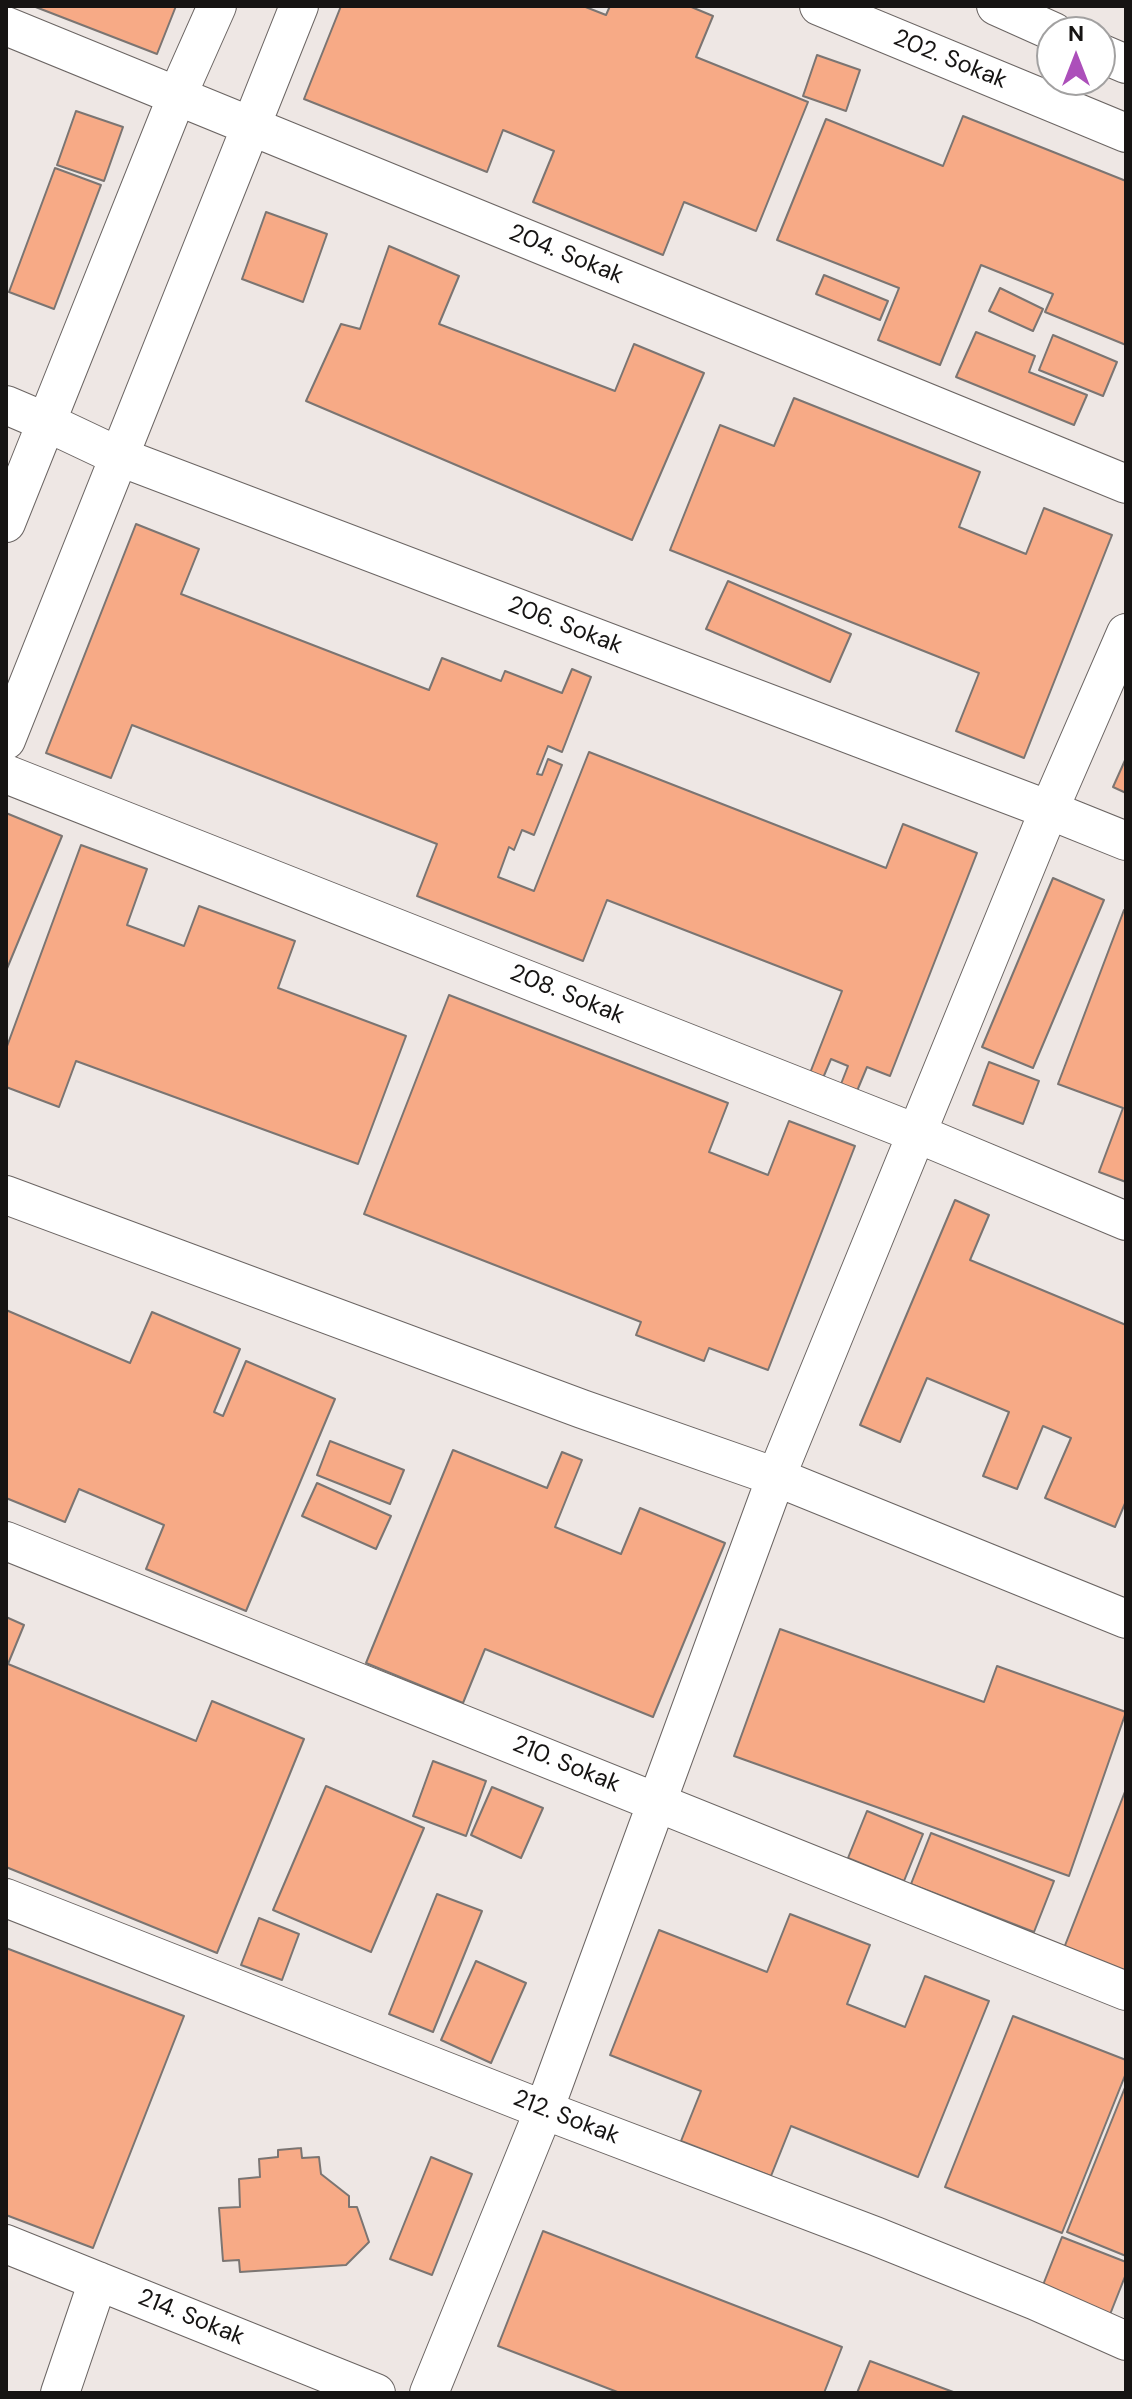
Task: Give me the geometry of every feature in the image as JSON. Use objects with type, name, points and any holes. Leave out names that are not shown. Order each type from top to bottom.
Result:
[{"type":"street","points":[[6,523],[177,96],[217,6]]},
{"type":"street","points":[[6,740],[299,6]]},
{"type":"street","name":"202. Sokak","points":[[819,6],[1126,133]]},
{"type":"street","points":[[996,6],[1036,24]]},
{"type":"street","name":"204. Sokak","points":[[6,26],[1126,484]]},
{"type":"street","name":"206. Sokak","points":[[6,405],[120,457],[1126,841]]},
{"type":"street","points":[[429,2393],[544,2110],[776,1477],[1049,810],[1126,633]]},
{"type":"street","name":"208. Sokak","points":[[6,774],[918,1134],[1126,1221]]},
{"type":"street","points":[[6,1195],[553,1398],[776,1477],[1126,1619]]},
{"type":"street","name":"210. Sokak","points":[[6,1541],[1126,1991]]},
{"type":"street","name":"212. Sokak","points":[[6,1898],[544,2110],[875,2236],[1126,2341]]},
{"type":"street","name":"214. Sokak","points":[[6,2244],[376,2393]]},
{"type":"street","points":[[60,2393],[98,2281]]},
{"type":"building","points":[[33,6],[176,6],[157,54]]},
{"type":"building","points":[[341,6],[583,6],[606,15],[610,6],[689,6],[713,16],[696,57],[808,102],[756,231],[684,202],[663,255],[533,202],[554,151],[503,130],[487,172],[304,99]]},
{"type":"building","points":[[817,55],[860,70],[846,111],[803,96]]},
{"type":"building","points":[[76,111],[123,127],[104,181],[57,165]]},
{"type":"building","points":[[963,116],[1126,181],[1126,345],[1045,312],[1053,294],[981,265],[940,365],[878,340],[899,288],[777,240],[826,119],[943,166]]},
{"type":"building","points":[[55,168],[101,185],[54,309],[9,292]]},
{"type":"building","points":[[266,212],[327,234],[303,302],[242,279]]},
{"type":"building","points":[[389,246],[459,276],[439,324],[615,391],[634,344],[704,373],[632,540],[306,401],[341,324],[360,329]]},
{"type":"building","points":[[824,275],[888,301],[880,320],[816,294]]},
{"type":"building","points":[[1000,288],[1043,309],[1033,331],[989,311]]},
{"type":"building","points":[[976,332],[1035,356],[1029,372],[1087,395],[1074,425],[956,377]]},
{"type":"building","points":[[1053,335],[1117,362],[1103,396],[1039,370]]},
{"type":"building","points":[[794,398],[980,472],[959,527],[1026,554],[1044,508],[1112,535],[1024,758],[956,731],[979,673],[670,550],[720,425],[774,446]]},
{"type":"building","points":[[136,524],[199,549],[181,594],[429,690],[442,658],[501,681],[505,671],[562,693],[572,669],[591,677],[562,752],[548,746],[537,774],[542,775],[548,759],[562,765],[534,835],[522,830],[514,850],[509,847],[498,877],[534,891],[589,752],[886,868],[903,824],[977,853],[890,1076],[867,1067],[857,1091],[841,1084],[848,1066],[831,1059],[823,1078],[810,1073],[842,991],[607,900],[583,961],[417,896],[437,844],[132,725],[111,778],[46,753]]},
{"type":"building","points":[[728,581],[851,634],[830,682],[706,629]]},
{"type":"building","points":[[1126,758],[1126,793],[1113,787]]},
{"type":"building","points":[[6,813],[62,836],[6,971]]},
{"type":"building","points":[[81,845],[147,869],[127,925],[184,946],[199,906],[295,941],[278,988],[406,1036],[358,1164],[76,1061],[59,1107],[6,1087],[6,1049]]},
{"type":"building","points":[[1053,878],[1104,900],[1033,1068],[982,1047]]},
{"type":"building","points":[[1124,910],[1126,1182],[1099,1172],[1123,1108],[1058,1084]]},
{"type":"building","points":[[449,995],[728,1103],[709,1152],[768,1175],[789,1121],[855,1146],[768,1370],[709,1348],[704,1361],[636,1335],[641,1322],[364,1214]]},
{"type":"building","points":[[989,1062],[1039,1081],[1023,1124],[973,1105]]},
{"type":"building","points":[[955,1200],[989,1215],[970,1260],[1126,1325],[1126,1501],[1115,1527],[1045,1498],[1071,1438],[1043,1426],[1017,1489],[983,1476],[1009,1412],[927,1378],[900,1442],[860,1425]]},
{"type":"building","points":[[6,1310],[130,1363],[152,1312],[240,1349],[214,1412],[223,1416],[246,1361],[335,1399],[246,1611],[146,1569],[164,1525],[79,1489],[65,1522],[6,1498]]},
{"type":"building","points":[[330,1441],[404,1470],[390,1504],[317,1475]]},
{"type":"building","points":[[453,1450],[547,1488],[562,1452],[582,1460],[555,1527],[621,1554],[640,1508],[725,1543],[653,1717],[485,1649],[463,1703],[366,1663]]},
{"type":"building","points":[[317,1483],[391,1516],[376,1549],[302,1516]]},
{"type":"building","points":[[6,1617],[24,1625],[8,1664],[196,1741],[212,1701],[304,1739],[217,1953],[6,1867]]},
{"type":"building","points":[[780,1629],[984,1702],[997,1666],[1126,1712],[1069,1876],[734,1756]]},
{"type":"building","points":[[433,1761],[486,1781],[466,1836],[413,1816]]},
{"type":"building","points":[[326,1786],[424,1828],[371,1952],[273,1910]]},
{"type":"building","points":[[492,1787],[543,1808],[521,1858],[471,1835]]},
{"type":"building","points":[[1126,1789],[1126,1972],[1064,1948]]},
{"type":"building","points":[[867,1811],[923,1834],[904,1881],[848,1858]]},
{"type":"building","points":[[931,1833],[1054,1881],[1034,1932],[911,1884]]},
{"type":"building","points":[[437,1894],[482,1911],[433,2032],[389,2014]]},
{"type":"building","points":[[790,1914],[870,1945],[847,2004],[905,2027],[925,1976],[989,2001],[918,2177],[791,2126],[771,2176],[681,2141],[701,2091],[610,2055],[659,1930],[767,1972]]},
{"type":"building","points":[[259,1918],[299,1934],[282,1980],[241,1965]]},
{"type":"building","points":[[6,1948],[184,2016],[93,2248],[6,2215]]},
{"type":"building","points":[[476,1961],[526,1983],[491,2063],[441,2040]]},
{"type":"building","points":[[1013,2016],[1126,2060],[1126,2073],[1062,2233],[945,2187]]},
{"type":"building","points":[[1126,2085],[1126,2256],[1067,2232]]},
{"type":"building","points":[[301,2148],[302,2158],[319,2157],[321,2174],[349,2196],[349,2207],[357,2207],[369,2242],[346,2265],[240,2272],[239,2260],[223,2261],[219,2208],[240,2207],[239,2179],[260,2177],[259,2159],[278,2157],[278,2150]]},
{"type":"building","points":[[431,2157],[472,2174],[432,2275],[390,2259]]},
{"type":"building","points":[[543,2231],[842,2347],[824,2393],[620,2393],[498,2346]]},
{"type":"building","points":[[1062,2237],[1126,2262],[1126,2274],[1109,2317],[1041,2290]]},
{"type":"building","points":[[870,2361],[956,2393],[857,2393]]}]
